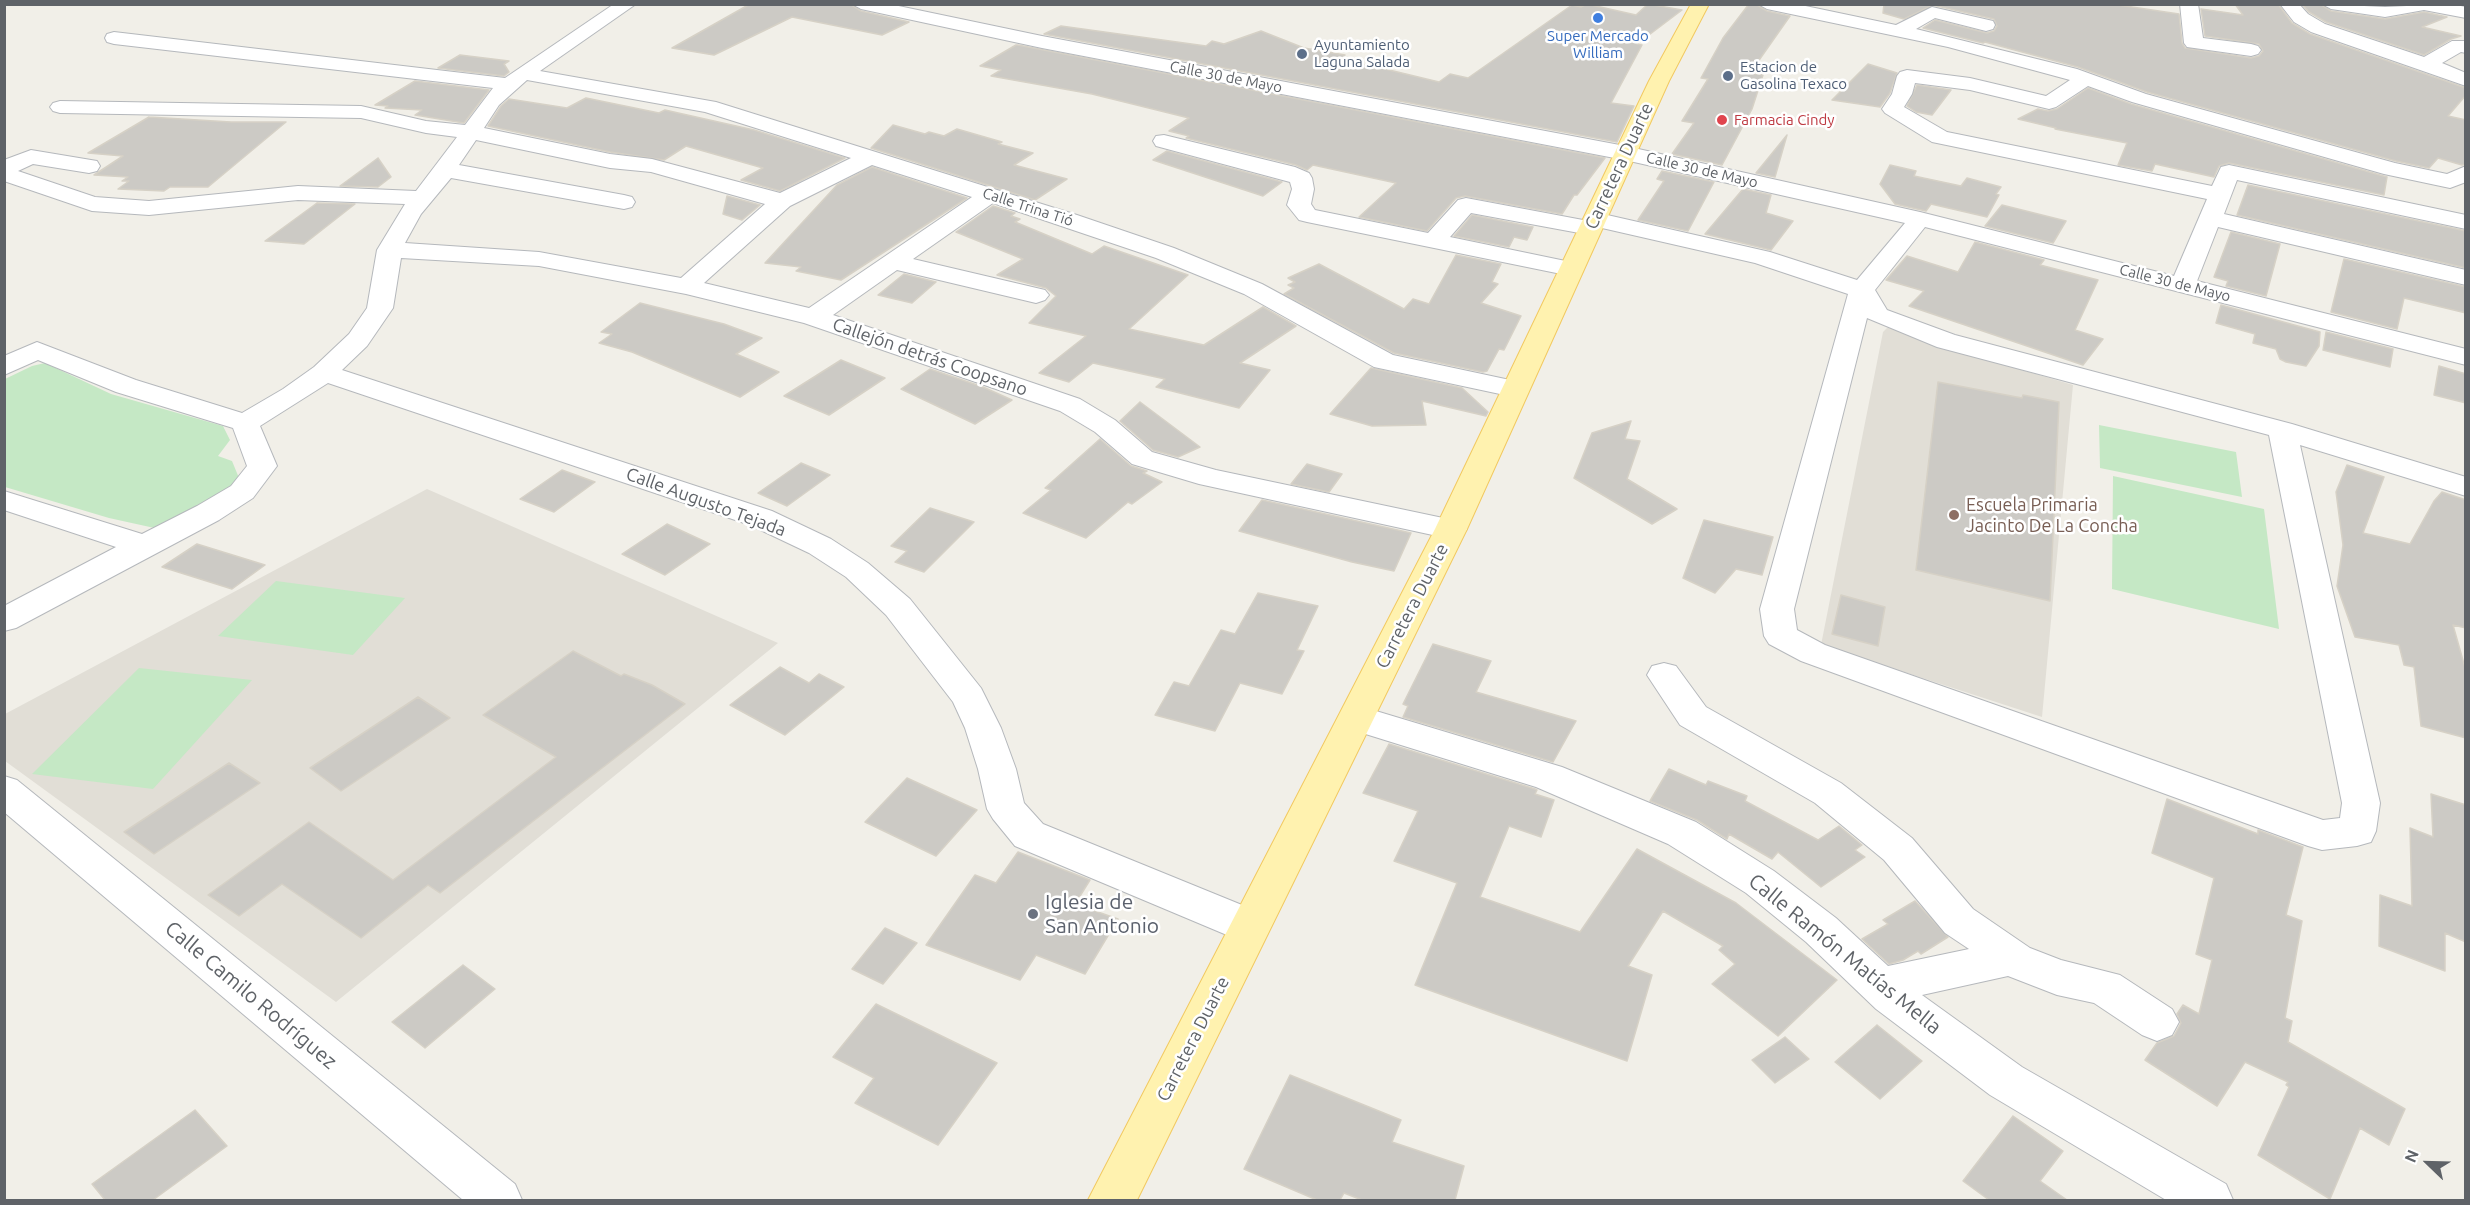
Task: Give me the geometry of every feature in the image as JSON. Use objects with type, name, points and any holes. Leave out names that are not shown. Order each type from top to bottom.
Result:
[{"type":"main road","name":"Carretera Duarte","points":[[1112,1200],[1450,529],[1659,81],[1700,4]]},
{"type":"street","points":[[4,367],[37,350],[126,386],[245,423],[293,395],[324,373],[358,340],[380,308],[389,250],[411,211],[444,170],[492,101],[555,51],[627,4]]},
{"type":"street","name":"Calle 30 de Mayo","points":[[861,4],[1054,44],[1625,153],[1920,219],[2466,357]]},
{"type":"street","points":[[1767,4],[1900,32],[2085,79],[2139,98],[2392,170],[2460,181]]},
{"type":"street","points":[[2189,4],[2194,43],[2251,50]]},
{"type":"street","points":[[2289,4],[2301,18],[2318,28],[2466,80]]},
{"type":"street","points":[[2331,4],[2385,12],[2426,5],[2466,13]]},
{"type":"street","points":[[1900,32],[1932,12],[1986,25]]},
{"type":"street","name":"Calle Trina Tió","points":[[114,38],[517,79],[709,106],[1165,253],[1242,284],[1384,361],[1407,368],[1514,389]]},
{"type":"street","points":[[2430,66],[2459,45],[2466,47]]},
{"type":"street","points":[[2430,66],[2466,72]]},
{"type":"street","points":[[2085,79],[2049,103],[1970,84],[1907,76],[1902,94],[1892,109],[1940,137],[2220,195]]},
{"type":"street","points":[[60,107],[343,110],[426,127],[470,132],[610,161],[652,166],[782,201]]},
{"type":"street","points":[[1164,141],[1287,172],[1301,178],[1303,189],[1299,205],[1307,215],[1571,268]]},
{"type":"street","points":[[89,166],[31,157],[7,168],[6,174],[92,204],[150,208],[298,193],[422,198]]},
{"type":"street","points":[[686,286],[782,201],[871,157]]},
{"type":"street","points":[[444,170],[500,178],[624,202]]},
{"type":"street","points":[[2183,285],[2229,172],[2466,222]]},
{"type":"street","points":[[813,317],[990,195]]},
{"type":"street","points":[[1434,242],[1466,205],[1592,224],[1761,257],[1862,290],[1878,315],[1946,340],[2282,430],[2466,487]]},
{"type":"street","points":[[2211,218],[2466,278]]},
{"type":"street","points":[[1920,219],[1862,290],[1777,609],[1781,636],[1813,653],[2322,835],[2357,831],[2361,802],[2282,430]]},
{"type":"street","name":"Callejón detrás Coopsano","points":[[389,250],[539,259],[686,286],[813,317],[1070,405],[1105,426],[1142,458],[1210,478],[1450,529]]},
{"type":"street","points":[[893,262],[1036,295]]},
{"type":"street","name":"Calle Augusto Tejada","points":[[324,373],[761,518],[820,546],[857,570],[898,607],[968,697],[983,728],[997,769],[1006,809],[1029,835],[1250,926]]},
{"type":"street","points":[[4,620],[208,513],[242,492],[262,466],[245,423]]},
{"type":"street","points":[[4,500],[144,545]]},
{"type":"street","points":[[1664,675],[1693,716],[1828,793],[1898,849],[1959,921],[2013,957],[2010,958]]},
{"type":"street","name":"Calle Ramón Matías Mella","points":[[1356,718],[1549,777],[1682,833],[1760,882],[1821,930],[1880,986],[2006,1081],[2209,1200]]},
{"type":"street","name":"Calle Camilo Rodríguez","points":[[4,790],[498,1200]]},
{"type":"street","points":[[1880,986],[2010,958],[2057,977],[2105,988],[2157,1022]]},
{"type":"shaded area","name":"Escuela Primaria Jacinto De La Concha","points":[[1888,327],[1924,341],[2073,385],[2042,717],[1821,645],[1883,332]]},
{"type":"shaded area","points":[[427,489],[778,643],[336,1002],[5,761],[5,714]]},
{"type":"green space","points":[[45,363],[111,394],[223,426],[230,440],[218,456],[232,461],[239,478],[221,497],[159,529],[109,518],[5,487],[5,379],[32,366]]},
{"type":"green space","points":[[2099,425],[2236,452],[2242,497],[2100,468]]},
{"type":"green space","points":[[2113,476],[2264,509],[2279,629],[2112,589]]},
{"type":"green space","points":[[276,581],[405,598],[353,655],[218,636]]},
{"type":"green space","points":[[139,668],[252,680],[153,789],[32,774]]},
{"type":"building","points":[[750,4],[850,4],[861,11],[909,22],[882,35],[792,17],[714,55],[672,48]]},
{"type":"building","points":[[1587,4],[1636,15],[1648,4],[1682,10],[1637,44],[1642,45],[1611,103],[1634,106],[1617,142],[1044,34],[1061,26],[1206,46],[1212,41],[1224,44],[1261,31],[1304,48],[1345,55],[1339,61],[1439,82],[1450,74],[1468,78],[1572,5],[1581,7]]},
{"type":"building","points":[[1749,4],[1756,4],[1767,11],[1790,16],[1750,73],[1763,75],[1752,109],[1722,165],[1672,154],[1694,123],[1682,121],[1708,79],[1701,78],[1723,38]]},
{"type":"building","points":[[1884,4],[2112,4],[2179,14],[2182,43],[2185,48],[2251,58],[2259,56],[2263,51],[2259,44],[2205,36],[2201,9],[2243,15],[2235,4],[2278,4],[2292,23],[2310,34],[2466,88],[2466,95],[2448,116],[2466,120],[2466,164],[2462,165],[2438,158],[2429,168],[2396,161],[2147,92],[2078,67],[1923,28],[1935,20],[1987,33],[1994,31],[1997,26],[1994,19],[1933,5],[1904,19],[1883,13]]},
{"type":"building","points":[[2302,4],[2320,4],[2331,11],[2385,19],[2424,12],[2447,17],[2422,27],[2461,36],[2451,39],[2424,55],[2326,22],[2309,12]]},
{"type":"building","points":[[1016,45],[1605,158],[1577,195],[1574,195],[1562,214],[1465,196],[1456,198],[1427,231],[1359,217],[1396,183],[1313,165],[1307,170],[1296,165],[1186,138],[1189,136],[1169,131],[1189,118],[1092,94],[991,76],[1001,70],[980,66]]},
{"type":"building","points":[[460,55],[509,61],[504,64],[509,72],[504,76],[438,68]]},
{"type":"building","points":[[1868,64],[1897,73],[1890,93],[1880,107],[1832,100]]},
{"type":"building","points":[[415,81],[489,90],[464,123],[415,115],[422,110],[385,108],[388,106],[375,105]]},
{"type":"building","points":[[1917,85],[1951,90],[1932,115],[1916,112],[1907,106]]},
{"type":"building","points":[[2088,88],[2131,104],[2387,177],[2384,195],[2229,163],[2219,166],[2214,177],[2155,164],[2152,171],[2118,165],[2127,143],[2055,129],[2018,119],[2038,109],[2048,111],[2057,109]]},
{"type":"building","points":[[586,98],[659,113],[665,110],[754,130],[845,158],[780,191],[741,180],[763,168],[686,146],[664,160],[610,152],[488,126],[501,106],[509,99],[567,108]]},
{"type":"building","points":[[149,117],[231,122],[286,122],[208,187],[170,187],[164,191],[118,189],[129,181],[122,181],[128,177],[94,175],[123,156],[88,153]]},
{"type":"building","points":[[893,125],[925,134],[929,132],[944,136],[957,129],[1002,142],[998,144],[1033,153],[1014,165],[1067,179],[1035,200],[871,148]]},
{"type":"building","points":[[1787,135],[1775,177],[1756,173]]},
{"type":"building","points":[[1167,151],[1282,182],[1263,196],[1153,160]]},
{"type":"building","points":[[378,158],[391,177],[378,187],[340,186]]},
{"type":"building","points":[[1890,165],[1916,171],[1914,176],[1961,186],[1967,178],[2001,187],[1987,217],[1931,204],[1926,211],[1895,204],[1880,184]]},
{"type":"building","points":[[872,167],[967,198],[841,280],[796,271],[801,267],[765,263],[837,185]]},
{"type":"building","points":[[1662,171],[1714,182],[1688,231],[1638,220],[1664,181],[1657,179]]},
{"type":"building","points":[[2248,185],[2466,231],[2466,268],[2237,215]]},
{"type":"building","points":[[1743,189],[1771,195],[1766,213],[1793,221],[1771,250],[1705,234]]},
{"type":"building","points":[[727,196],[760,205],[742,220],[723,214]]},
{"type":"building","points":[[317,203],[355,204],[304,244],[265,241]]},
{"type":"building","points":[[2002,205],[2066,221],[2053,243],[1985,226]]},
{"type":"building","points":[[993,206],[1015,213],[1011,216],[1020,219],[1015,222],[1092,254],[1104,246],[1188,275],[1129,329],[1204,345],[1263,307],[1296,326],[1240,363],[1270,370],[1239,408],[1156,387],[1165,379],[1093,363],[1069,382],[1039,373],[1086,336],[1029,323],[1056,296],[1046,288],[997,275],[1023,259],[956,232]]},
{"type":"building","points":[[1472,215],[1533,227],[1527,240],[1514,237],[1509,247],[1454,236]]},
{"type":"building","points":[[2231,232],[2280,244],[2266,296],[2226,286],[2228,281],[2214,277]]},
{"type":"building","points":[[1975,242],[2044,260],[2040,265],[2098,280],[2075,330],[2103,339],[2083,365],[1909,306],[1924,291],[1886,280],[1907,256],[1958,272]]},
{"type":"building","points":[[1456,255],[1501,264],[1492,282],[1498,284],[1481,303],[1521,316],[1504,350],[1499,349],[1487,371],[1483,372],[1394,353],[1284,294],[1294,288],[1288,285],[1295,282],[1288,278],[1319,264],[1404,309],[1413,299],[1429,304]]},
{"type":"building","points":[[2344,259],[2466,287],[2466,313],[2404,298],[2397,329],[2331,312]]},
{"type":"building","points":[[904,274],[936,282],[912,303],[878,295]]},
{"type":"building","points":[[640,303],[724,324],[762,338],[736,354],[779,372],[740,397],[632,352],[599,343],[612,334],[601,332]]},
{"type":"building","points":[[2221,305],[2320,332],[2319,346],[2306,366],[2286,362],[2280,359],[2276,349],[2253,343],[2255,334],[2216,323]]},
{"type":"building","points":[[2326,332],[2393,349],[2390,367],[2323,350]]},
{"type":"building","points":[[841,360],[885,378],[829,415],[784,396]]},
{"type":"building","points":[[2439,366],[2466,374],[2466,403],[2434,395]]},
{"type":"building","points":[[1371,368],[1462,388],[1488,412],[1486,416],[1422,401],[1426,425],[1372,426],[1330,414]]},
{"type":"building","points":[[930,369],[983,387],[1012,400],[975,424],[901,389]]},
{"type":"building","points":[[1938,382],[2022,398],[2023,395],[2059,402],[2050,601],[1916,570]]},
{"type":"building","points":[[1140,402],[1200,447],[1178,457],[1153,450],[1120,421]]},
{"type":"building","points":[[1631,421],[1625,439],[1640,441],[1627,479],[1677,509],[1652,524],[1574,478],[1592,433]]},
{"type":"building","points":[[1100,439],[1131,466],[1147,471],[1143,473],[1162,482],[1132,504],[1128,502],[1086,538],[1023,513],[1051,490],[1045,488]]},
{"type":"building","points":[[801,463],[830,475],[787,506],[758,493]]},
{"type":"building","points":[[1307,464],[1342,474],[1329,492],[1291,484]]},
{"type":"building","points":[[2347,465],[2384,477],[2363,533],[2410,544],[2434,501],[2442,492],[2466,500],[2466,628],[2453,625],[2466,671],[2466,738],[2421,726],[2414,667],[2404,665],[2399,645],[2355,637],[2337,586],[2343,545],[2336,492]]},
{"type":"building","points":[[562,470],[595,482],[554,512],[520,499]]},
{"type":"building","points":[[1262,500],[1411,533],[1394,571],[1352,562],[1239,531]]},
{"type":"building","points":[[930,508],[974,522],[924,572],[895,562],[907,551],[891,546]]},
{"type":"building","points":[[1704,520],[1773,537],[1762,575],[1736,569],[1715,593],[1683,578]]},
{"type":"building","points":[[667,524],[710,544],[665,575],[622,554]]},
{"type":"building","points":[[197,544],[265,565],[232,589],[162,567]]},
{"type":"building","points":[[1258,593],[1318,606],[1297,650],[1304,651],[1282,694],[1240,683],[1215,731],[1155,715],[1174,682],[1189,686],[1221,630],[1235,634]]},
{"type":"building","points":[[1841,595],[1885,607],[1878,646],[1832,634]]},
{"type":"building","points":[[1433,644],[1491,661],[1476,692],[1576,721],[1553,762],[1403,717],[1408,706],[1403,704]]},
{"type":"building","points":[[573,651],[621,676],[624,674],[652,685],[685,704],[440,893],[428,885],[361,938],[282,884],[239,916],[208,895],[309,822],[393,880],[556,757],[483,715]]},
{"type":"building","points":[[780,667],[809,683],[819,674],[844,687],[785,735],[730,705]]},
{"type":"building","points":[[418,697],[450,718],[341,791],[310,768]]},
{"type":"building","points":[[1389,744],[1535,789],[1537,790],[1535,794],[1554,800],[1541,837],[1509,826],[1480,897],[1580,932],[1637,849],[1736,903],[1837,980],[1778,1036],[1712,984],[1735,964],[1719,950],[1723,946],[1663,911],[1628,966],[1652,975],[1627,1061],[1415,985],[1457,883],[1394,861],[1418,811],[1363,793]]},
{"type":"building","points":[[229,763],[260,783],[154,854],[124,832]]},
{"type":"building","points":[[1669,769],[1706,785],[1708,781],[1747,796],[1745,801],[1818,840],[1839,826],[1862,845],[1855,850],[1865,857],[1821,887],[1778,852],[1772,859],[1729,834],[1727,839],[1697,820],[1650,801]]},
{"type":"building","points":[[907,778],[977,810],[936,856],[865,822]]},
{"type":"building","points":[[2431,794],[2466,805],[2466,942],[2445,933],[2445,971],[2379,946],[2380,895],[2412,906],[2410,828],[2433,837]]},
{"type":"building","points":[[2167,799],[2258,834],[2258,830],[2303,847],[2286,915],[2302,921],[2285,1018],[2292,1021],[2288,1042],[2405,1109],[2389,1145],[2360,1128],[2330,1199],[2258,1155],[2289,1087],[2286,1085],[2288,1082],[2245,1062],[2217,1106],[2145,1060],[2157,1043],[2174,1036],[2181,1023],[2177,1014],[2183,1005],[2199,1014],[2212,960],[2196,954],[2214,878],[2152,853]]},
{"type":"building","name":"Iglesia de San Antonio","points":[[1018,852],[1090,880],[1075,904],[1118,919],[1085,974],[1036,955],[1020,980],[926,945],[975,875],[996,883]]},
{"type":"building","points":[[1915,901],[1948,937],[1921,954],[1918,951],[1903,960],[1889,964],[1862,939],[1888,924],[1883,920]]},
{"type":"building","points":[[885,928],[917,943],[883,984],[852,969]]},
{"type":"building","points":[[463,965],[495,989],[425,1048],[392,1022]]},
{"type":"building","points":[[876,1004],[997,1063],[938,1145],[855,1103],[874,1078],[833,1057]]},
{"type":"building","points":[[1877,1025],[1922,1061],[1880,1099],[1835,1062]]},
{"type":"building","points":[[1785,1037],[1809,1059],[1775,1083],[1752,1060]]},
{"type":"building","points":[[1290,1075],[1401,1120],[1392,1142],[1464,1166],[1455,1200],[1362,1200],[1344,1193],[1340,1200],[1317,1200],[1244,1169]]},
{"type":"building","points":[[195,1110],[227,1146],[153,1200],[105,1200],[92,1184]]},
{"type":"building","points":[[2013,1116],[2063,1151],[2040,1181],[2067,1200],[1989,1200],[1963,1181]]},
{"type":"place","name":"Super Mercado William","points":[[1598,18]]},
{"type":"place","name":"Ayuntamiento Laguna Salada","points":[[1302,54]]},
{"type":"place","name":"Estacion de Gasolina Texaco","points":[[1728,76]]},
{"type":"place","name":"Farmacia Cindy","points":[[1722,120]]},
{"type":"place","name":"Escuela Primaria Jacinto De La Concha","points":[[1954,515]]},
{"type":"place","name":"Iglesia de San Antonio","points":[[1033,914]]}]
